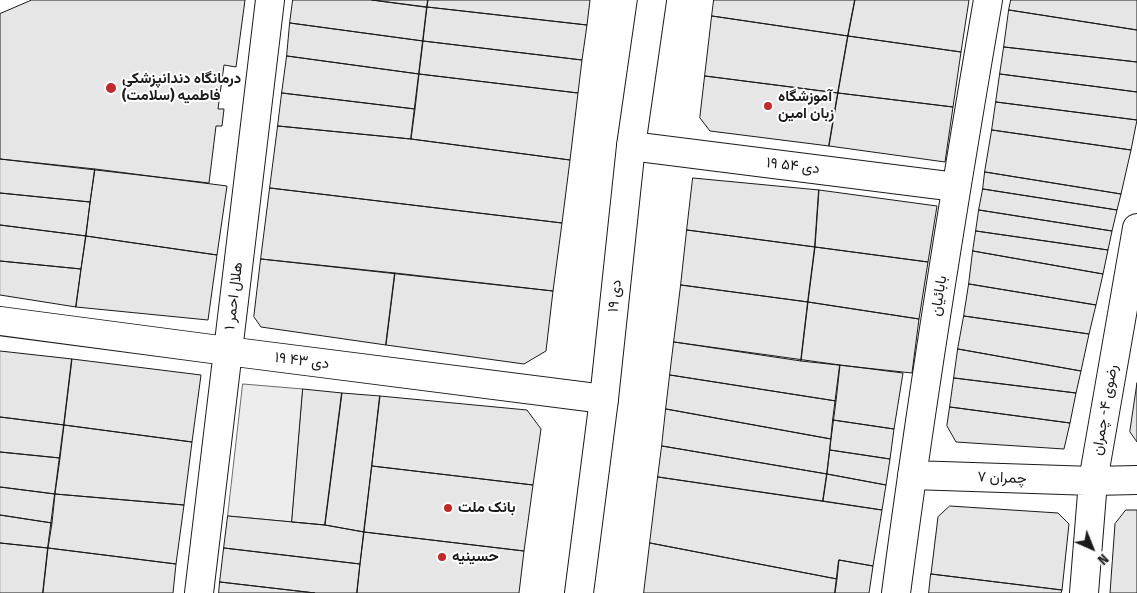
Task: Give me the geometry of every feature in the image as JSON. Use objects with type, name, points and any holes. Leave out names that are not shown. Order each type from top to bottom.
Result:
[{"type":"street","name":"هلال احمر ۱","points":[[199,593],[270,0]]},
{"type":"street","name":"۱۹ دی","points":[[579,593],[604,399],[631,146],[652,0]]},
{"type":"street","name":"بابائیان","points":[[896,593],[956,186],[988,0]]},
{"type":"street","name":"۱۹ دی ۵۴","points":[[631,146],[956,186]]},
{"type":"street","name":"رضوی ۴- چمران","points":[[1084,593],[1093,481],[1137,228]]},
{"type":"street","name":"۱۹ دی ۴۳","points":[[0,321],[604,399]]},
{"type":"street","name":"چمران ۷","points":[[912,475],[1093,481],[1137,480]]},
{"type":"shaded area","points":[[243,384],[303,389],[292,522],[228,516]]},
{"type":"building","name":"درمانگاه دندانپزشکی فاطمیه (سلامت)","points":[[32,0],[245,0],[236,67],[224,65],[218,109],[224,109],[222,126],[216,126],[209,183],[0,159],[0,14]]},
{"type":"building","points":[[293,0],[372,0],[427,7],[423,41],[290,23]]},
{"type":"building","points":[[372,0],[428,0],[427,7]]},
{"type":"building","points":[[428,0],[590,0],[587,25],[427,7]]},
{"type":"building","points":[[714,0],[855,0],[848,36],[712,16]]},
{"type":"building","points":[[855,0],[969,0],[961,52],[848,36]]},
{"type":"building","points":[[1011,0],[1137,0],[1137,30],[1009,10]]},
{"type":"building","points":[[427,7],[587,25],[582,60],[423,41]]},
{"type":"building","points":[[1009,10],[1137,30],[1137,62],[1004,47]]},
{"type":"building","points":[[712,16],[848,36],[838,93],[705,76]]},
{"type":"building","points":[[290,23],[423,41],[419,74],[287,56]]},
{"type":"building","points":[[848,36],[961,52],[953,107],[838,93]]},
{"type":"building","points":[[423,41],[582,60],[578,93],[419,74]]},
{"type":"building","points":[[1004,47],[1137,62],[1137,92],[1000,74]]},
{"type":"building","points":[[287,56],[419,74],[415,109],[282,93]]},
{"type":"building","points":[[419,74],[578,93],[570,160],[411,139]]},
{"type":"building","points":[[1000,74],[1137,92],[1137,120],[996,102]]},
{"type":"building","name":"آموزشگاه زبان امین","points":[[705,76],[838,93],[829,146],[710,131],[700,118]]},
{"type":"building","points":[[282,93],[415,109],[411,139],[278,126]]},
{"type":"building","points":[[838,93],[953,107],[945,162],[829,146]]},
{"type":"building","points":[[996,102],[1137,120],[1131,150],[992,130]]},
{"type":"building","points":[[278,126],[411,139],[570,160],[562,223],[270,188]]},
{"type":"building","points":[[992,130],[1131,150],[1121,194],[985,172]]},
{"type":"building","points":[[0,159],[95,169],[90,202],[0,193]]},
{"type":"building","points":[[95,169],[227,186],[217,255],[86,236]]},
{"type":"building","points":[[985,172],[1121,194],[1117,210],[983,189]]},
{"type":"building","points":[[693,178],[819,190],[815,247],[687,230]]},
{"type":"building","points":[[270,188],[562,223],[553,291],[261,259]]},
{"type":"building","points":[[983,189],[1117,210],[1112,231],[979,210]]},
{"type":"building","points":[[819,190],[937,206],[928,262],[815,247]]},
{"type":"building","points":[[0,193],[90,202],[86,236],[0,225]]},
{"type":"building","points":[[979,210],[1112,231],[1108,250],[976,231]]},
{"type":"building","points":[[0,225],[86,236],[81,269],[0,261]]},
{"type":"building","points":[[687,230],[815,247],[808,302],[681,285]]},
{"type":"building","points":[[976,231],[1108,250],[1103,274],[973,251]]},
{"type":"building","points":[[86,236],[217,255],[208,320],[76,307]]},
{"type":"building","points":[[815,247],[928,262],[919,319],[808,302]]},
{"type":"building","points":[[973,251],[1103,274],[1096,305],[969,284]]},
{"type":"building","points":[[261,259],[395,273],[386,345],[261,327],[254,317]]},
{"type":"building","points":[[0,261],[81,269],[76,307],[0,295]]},
{"type":"building","points":[[395,273],[553,291],[546,351],[524,364],[386,345]]},
{"type":"building","points":[[969,284],[1096,305],[1089,334],[964,316]]},
{"type":"building","points":[[681,285],[808,302],[801,361],[674,342]]},
{"type":"building","points":[[808,302],[919,319],[912,373],[801,361]]},
{"type":"building","points":[[964,316],[1089,334],[1081,371],[958,349]]},
{"type":"building","points":[[674,342],[840,365],[836,401],[670,375]]},
{"type":"building","points":[[958,349],[1081,371],[1076,393],[954,378]]},
{"type":"building","points":[[0,351],[72,359],[64,425],[0,417]]},
{"type":"building","points":[[72,359],[201,375],[192,442],[64,425]]},
{"type":"building","points":[[840,365],[903,373],[894,429],[833,420]]},
{"type":"building","points":[[670,375],[836,401],[831,439],[666,409]]},
{"type":"building","points":[[954,378],[1076,393],[1070,423],[950,407]]},
{"type":"building","points":[[1137,383],[1137,442],[1130,432]]},
{"type":"building","points":[[303,389],[342,393],[325,525],[292,522]]},
{"type":"building","points":[[342,393],[380,396],[364,532],[325,525]]},
{"type":"building","points":[[380,396],[527,410],[541,429],[533,485],[372,466]]},
{"type":"building","points":[[950,407],[1070,423],[1064,449],[956,442],[947,426]]},
{"type":"building","points":[[666,409],[831,439],[827,474],[662,446]]},
{"type":"building","points":[[0,417],[64,425],[60,458],[0,452]]},
{"type":"building","points":[[833,420],[894,429],[890,459],[830,450]]},
{"type":"building","points":[[64,425],[192,442],[184,505],[55,494]]},
{"type":"building","points":[[662,446],[827,474],[823,501],[658,477]]},
{"type":"building","points":[[830,450],[890,459],[886,485],[827,474]]},
{"type":"building","points":[[0,452],[60,458],[55,494],[0,487]]},
{"type":"building","name":"بانک ملت","points":[[372,466],[533,485],[524,551],[364,532]]},
{"type":"building","points":[[827,474],[886,485],[882,510],[823,501]]},
{"type":"building","points":[[658,477],[882,510],[873,566],[839,560],[837,579],[650,543]]},
{"type":"building","points":[[0,487],[55,494],[52,523],[0,515]]},
{"type":"building","points":[[55,494],[184,505],[176,564],[48,548]]},
{"type":"building","points":[[950,506],[1058,513],[1069,524],[1062,590],[931,574],[938,517]]},
{"type":"building","points":[[1126,510],[1137,510],[1137,593],[1110,593],[1115,524]]},
{"type":"building","points":[[0,515],[52,523],[48,548],[0,543]]},
{"type":"building","points":[[228,516],[325,525],[364,532],[360,564],[224,548]]},
{"type":"building","name":"حسینیه","points":[[364,532],[524,551],[519,593],[357,593]]},
{"type":"building","points":[[0,543],[48,548],[43,593],[0,593]]},
{"type":"building","points":[[650,543],[837,579],[835,593],[644,593]]},
{"type":"building","points":[[48,548],[176,564],[173,593],[43,593]]},
{"type":"building","points":[[224,548],[360,564],[357,593],[315,593],[220,582]]},
{"type":"building","points":[[839,560],[873,566],[869,593],[835,593]]},
{"type":"building","points":[[931,574],[1062,590],[1061,593],[929,593]]},
{"type":"building","points":[[220,582],[315,593],[219,593]]},
{"type":"place","name":"درمانگاه دندانپزشکی فاطمیه (سلامت)","points":[[111,88]]},
{"type":"place","name":"آموزشگاه زبان امین","points":[[768,106]]},
{"type":"place","name":"بانک ملت","points":[[448,508]]},
{"type":"place","name":"حسینیه","points":[[442,557]]}]
